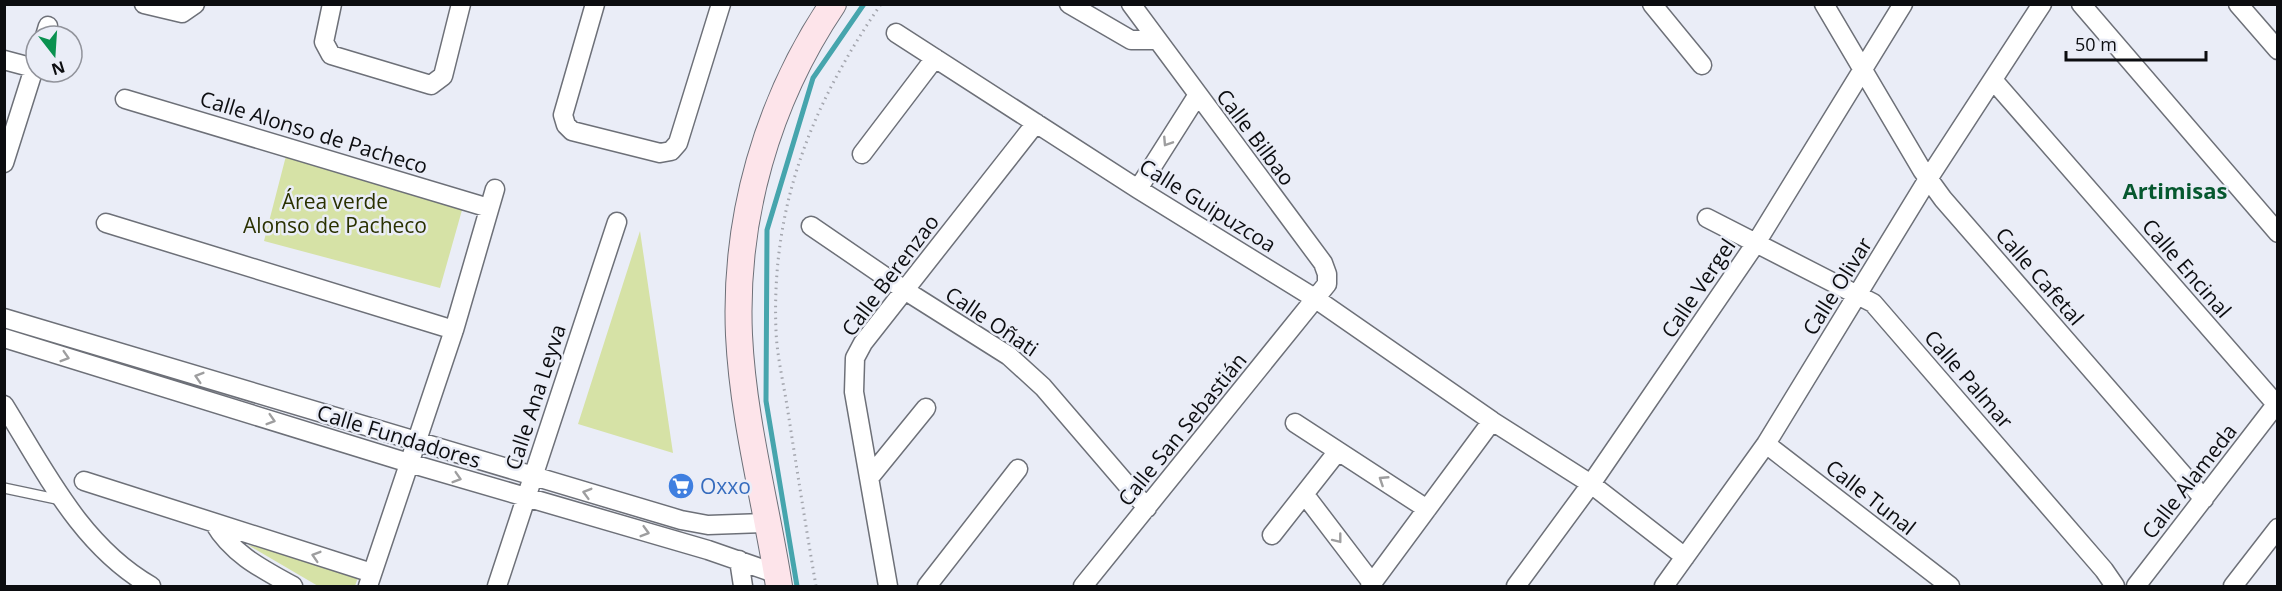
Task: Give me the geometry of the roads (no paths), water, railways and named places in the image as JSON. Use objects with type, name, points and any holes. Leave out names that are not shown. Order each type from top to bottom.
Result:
[{"type":"street","points":[[144,4],[182,13],[195,4]]},
{"type":"street","points":[[332,4],[324,42],[331,55],[431,85],[443,75],[461,4]]},
{"type":"street","points":[[595,4],[563,115],[566,125],[572,131],[660,153],[670,151],[678,143],[721,4]]},
{"type":"street","points":[[778,580],[754,457],[739,336],[743,238],[760,157],[778,107],[801,55],[833,4]]},
{"type":"street","points":[[1069,4],[1131,40],[1156,40]]},
{"type":"street","name":"Calle Bilbao","points":[[1131,4],[1323,264],[1327,274],[1327,284],[1316,299]]},
{"type":"street","points":[[1652,4],[1702,64]]},
{"type":"street","name":"Calle Cafetal","points":[[1824,4],[1928,179],[2204,499]]},
{"type":"street","name":"Calle Vergel","points":[[1516,586],[1591,484],[1756,243],[1903,4]]},
{"type":"street","name":"Calle Olivar","points":[[1665,586],[1766,444],[1860,294],[1928,179],[2042,4]]},
{"type":"street","points":[[2081,4],[2277,233]]},
{"type":"street","points":[[2238,4],[2277,50]]},
{"type":"street","name":"Calle Guipuzcoa","points":[[896,33],[1138,189],[1316,299],[1492,421],[1591,484],[1685,557]]},
{"type":"street","points":[[862,154],[935,58]]},
{"type":"street","points":[[4,60],[24,63]]},
{"type":"street","name":"Calle Encinal","points":[[1993,80],[2277,403]]},
{"type":"street","points":[[4,163],[29,84]]},
{"type":"street","points":[[1138,189],[1197,96]]},
{"type":"street","name":"Calle Alonso de Pacheco","points":[[125,99],[489,208]]},
{"type":"street","name":"Calle Berenzao","points":[[888,586],[854,392],[855,358],[863,343],[1036,123]]},
{"type":"street","points":[[84,481],[214,523],[370,580],[454,330],[495,189]]},
{"type":"street","name":"Calle Palmar","points":[[1707,218],[1860,294],[1873,303],[2104,570],[2115,586]]},
{"type":"street","name":"Calle Ana Leyva","points":[[497,586],[617,222]]},
{"type":"street","points":[[106,223],[454,330]]},
{"type":"street","name":"Calle Oñati","points":[[811,226],[906,291],[1010,356],[1059,405],[1147,508]]},
{"type":"street","name":"Calle San Sebastián","points":[[1083,586],[1316,299]]},
{"type":"street","name":"Calle Fundadores","points":[[4,318],[533,477],[695,523],[708,525],[767,523]]},
{"type":"street","name":"Calle Fundadores","points":[[7,339],[409,463],[739,560],[778,580]]},
{"type":"street","points":[[231,408],[237,389]]},
{"type":"street","name":"Calle Alameda","points":[[2136,586],[2277,403]]},
{"type":"street","points":[[4,405],[81,525],[113,560],[151,586]]},
{"type":"street","points":[[869,478],[926,408]]},
{"type":"street","points":[[1305,495],[1371,585],[1492,421]]},
{"type":"street","points":[[1295,423],[1427,509]]},
{"type":"street","name":"Calle Tunal","points":[[1766,444],[1950,586]]},
{"type":"street","points":[[1272,535],[1338,451]]},
{"type":"street","points":[[927,586],[1018,469]]},
{"type":"street","points":[[214,523],[224,540],[236,551],[293,586]]},
{"type":"street","points":[[2233,586],[2277,528]]},
{"type":"street","points":[[739,560],[743,586]]},
{"type":"lane","points":[[4,488],[64,501]]},
{"type":"waterway","points":[[797,586],[766,401],[767,230],[813,78],[864,4]]},
{"type":"place","name":"Oxxo","points":[[681,486]]},
{"type":"district","name":"Artimisas","points":[[2175,190]]},
{"type":"park label","name":"Área verde Alonso de Pacheco","points":[[335,213]]}]
